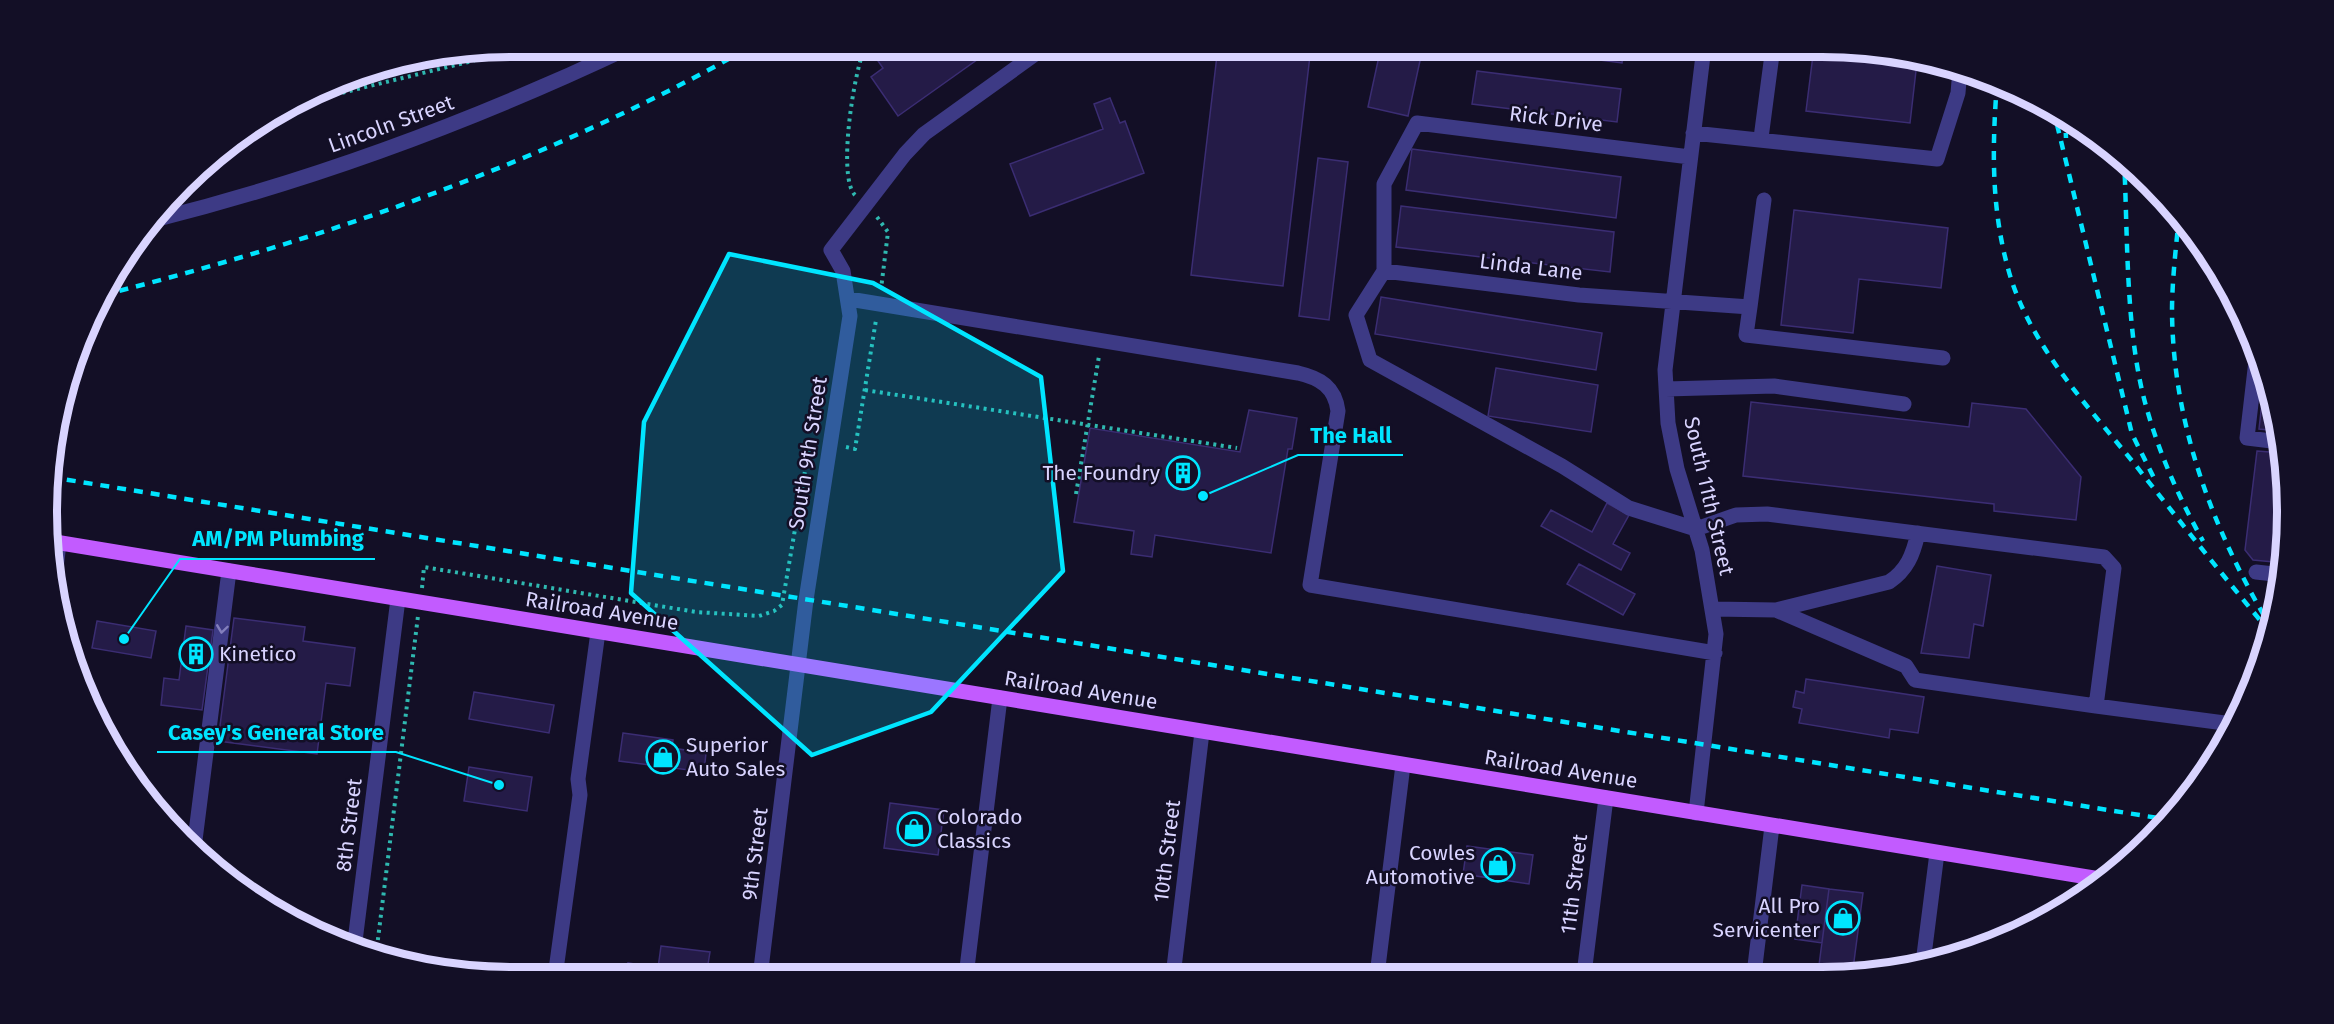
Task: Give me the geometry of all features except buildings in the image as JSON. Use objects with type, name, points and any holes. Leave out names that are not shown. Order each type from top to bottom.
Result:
[{"type":"main road","name":"Railroad Avenue","points":[[58,543],[1772,825],[2089,880]]},
{"type":"street","name":"Lincoln Street","points":[[166,217],[296,180],[420,137],[537,91],[607,57]]},
{"type":"street","points":[[865,206],[924,134],[1030,57]]},
{"type":"street","name":"South 11th Street","points":[[1696,813],[1716,634],[1696,529],[1677,469],[1666,389],[1667,346],[1703,57]]},
{"type":"street","points":[[1761,138],[1772,57]]},
{"type":"street","points":[[1693,134],[1761,138],[1937,159],[1958,93],[1959,78]]},
{"type":"street","name":"Rick Drive","points":[[1384,270],[1384,184],[1416,123],[1690,157]]},
{"type":"street","points":[[1764,200],[1746,335],[1943,358]]},
{"type":"street","name":"South 9th Street","points":[[800,665],[806,600],[850,316],[843,271],[831,250],[865,206]]},
{"type":"street","points":[[1384,270],[1356,315],[1370,360],[1562,466],[1629,508],[1696,529],[1750,513],[2104,557],[2111,562],[2114,579],[2096,705]]},
{"type":"street","name":"Linda Lane","points":[[1384,270],[1578,295],[1750,307]]},
{"type":"street","points":[[849,299],[1302,374],[1320,379],[1337,399],[1338,411],[1310,585],[1715,653]]},
{"type":"street","points":[[2255,372],[2247,438],[2271,441]]},
{"type":"street","points":[[1666,389],[1774,386],[1904,404]]},
{"type":"street","points":[[1713,609],[1776,610],[1889,582],[1902,573],[1909,562],[1918,533]]},
{"type":"street","points":[[195,839],[229,571]]},
{"type":"street","points":[[2256,572],[2273,574]]},
{"type":"street","name":"8th Street","points":[[355,939],[398,599]]},
{"type":"street","points":[[1776,610],[1906,666],[1915,680],[2225,723]]},
{"type":"street","points":[[556,967],[580,795],[578,779],[598,632]]},
{"type":"street","name":"9th Street","points":[[761,967],[800,665]]},
{"type":"street","points":[[967,967],[1000,698]]},
{"type":"street","name":"10th Street","points":[[1174,967],[1202,732]]},
{"type":"street","points":[[1378,967],[1403,765]]},
{"type":"street","name":"11th Street","points":[[1585,967],[1606,798]]},
{"type":"street","points":[[1755,967],[1772,825]]},
{"type":"street","points":[[1924,955],[1937,853]]},
{"type":"path","points":[[424,567],[696,612],[759,616],[774,611],[782,605],[810,441],[855,449],[879,304],[888,232],[882,222],[849,190],[847,168],[850,109],[860,57]]},
{"type":"path","points":[[333,94],[479,58]]},
{"type":"path","points":[[1076,494],[1101,341]]},
{"type":"path","points":[[865,390],[1237,448]]},
{"type":"path","points":[[377,946],[416,635]]},
{"type":"highlighted area","points":[[729,254],[873,283],[1041,377],[1063,571],[931,712],[812,755],[631,593],[644,422]]},
{"type":"green space","points":[[464,60],[352,87],[423,66]]},
{"type":"railway","points":[[114,292],[271,248],[435,193],[595,126],[731,57]]},
{"type":"railway","points":[[1996,92],[1994,131],[1996,202],[2003,248],[2018,299],[2061,373],[2263,623]]},
{"type":"railway","points":[[2056,122],[2132,434],[2154,478]]},
{"type":"railway","points":[[2066,128],[2066,138]]},
{"type":"railway","points":[[2125,172],[2131,315],[2139,377],[2151,424],[2163,458],[2203,541]]},
{"type":"railway","points":[[2178,229],[2172,312],[2179,393],[2188,433],[2212,510],[2228,547],[2264,616]]},
{"type":"railway","points":[[58,478],[2158,818]]},
{"type":"place","name":"The Foundry","points":[[1183,473]]},
{"type":"place","name":"The Hall","points":[[1203,496]]},
{"type":"place","name":"AM/PM Plumbing","points":[[124,639]]},
{"type":"place","name":"Kinetico","points":[[196,654]]},
{"type":"place","name":"Superior Auto Sales","points":[[663,757]]},
{"type":"place","name":"Casey's General Store","points":[[499,785]]},
{"type":"place","name":"Colorado Classics","points":[[914,829]]},
{"type":"place","name":"Cowles Automotive","points":[[1498,865]]},
{"type":"place","name":"All Pro Servicenter","points":[[1843,918]]}]
